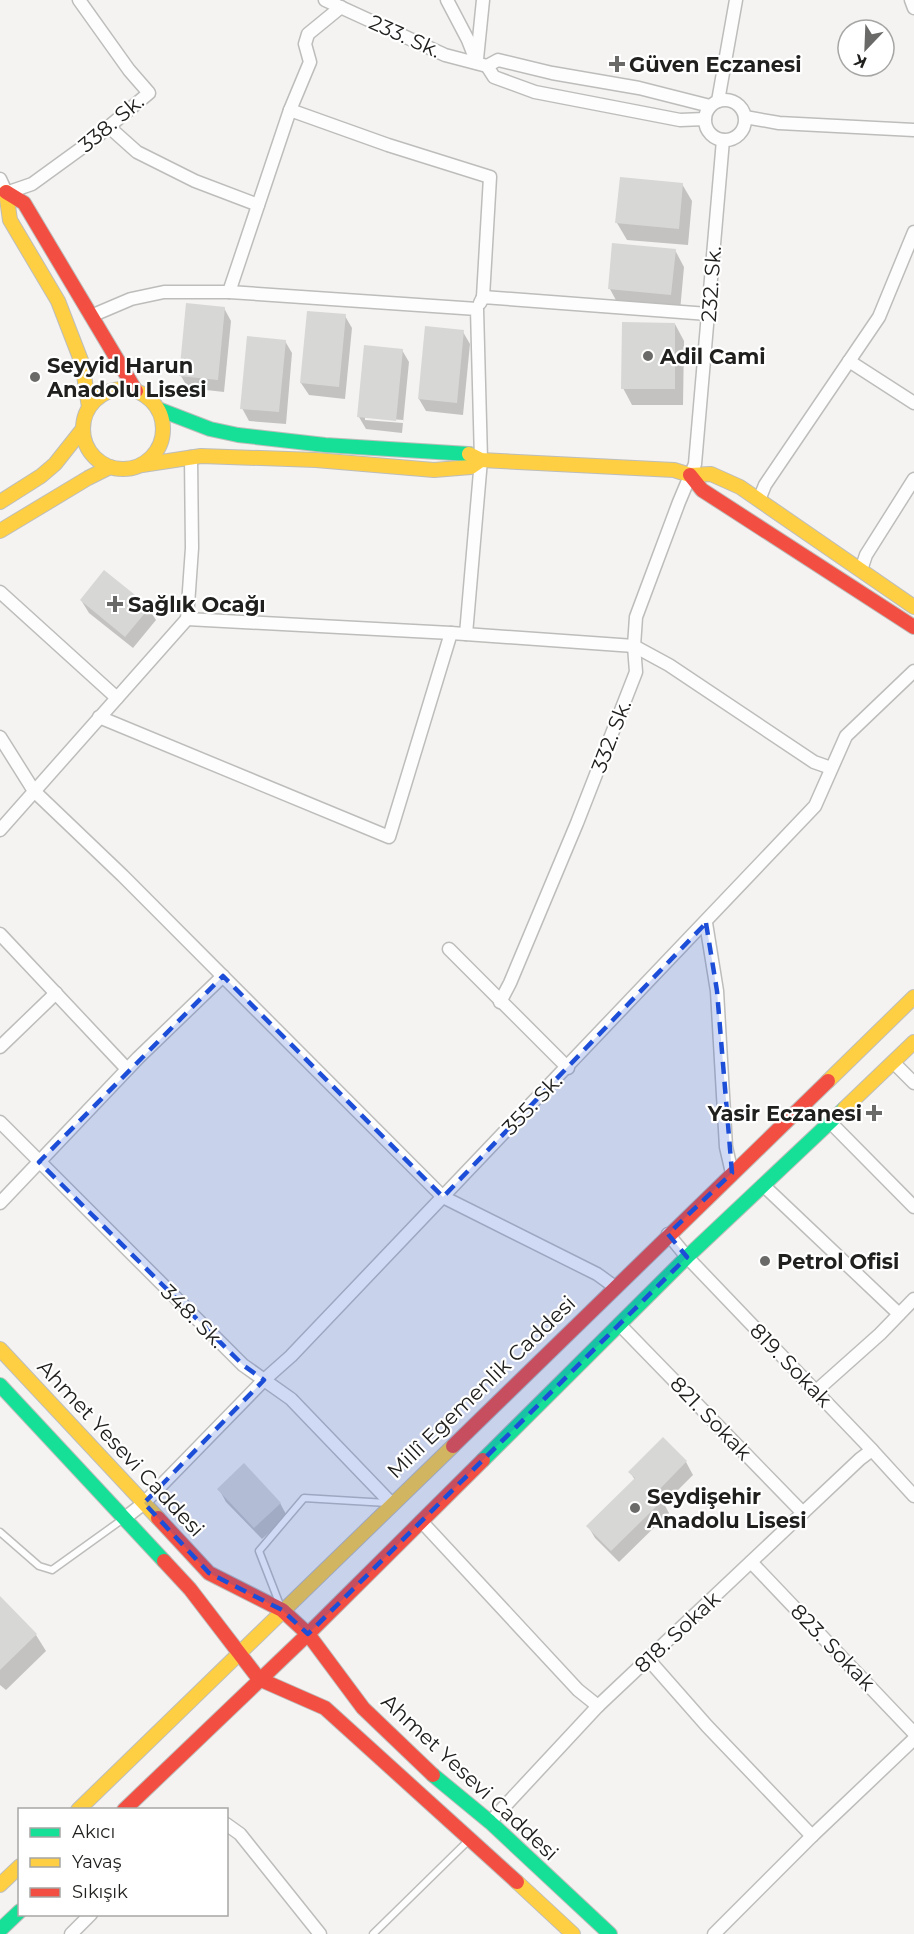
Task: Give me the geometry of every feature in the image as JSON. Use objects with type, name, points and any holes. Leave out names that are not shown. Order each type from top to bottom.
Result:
[{"type":"street","name":"338. Sk.","points":[[3,194],[32,184],[109,127],[149,93],[129,70],[79,0]]},
{"type":"street","name":"233. Sk.","points":[[325,0],[445,55],[482,64]]},
{"type":"street","points":[[447,0],[482,64],[494,77],[535,92],[680,120],[705,119]]},
{"type":"street","points":[[482,64],[483,0]]},
{"type":"street","points":[[482,64],[498,60],[552,73],[714,103],[724,99],[736,102],[745,117],[745,123],[740,134],[735,137],[723,140],[712,135],[708,131],[705,119],[714,103],[736,0]]},
{"type":"street","points":[[912,0],[914,8]]},
{"type":"street","points":[[229,292],[290,110],[310,62],[304,44],[308,34],[341,7]]},
{"type":"street","points":[[290,110],[388,145],[490,177],[483,297],[477,309],[481,460],[466,634]]},
{"type":"street","points":[[745,117],[779,123],[914,130]]},
{"type":"street","points":[[109,127],[137,152],[195,181],[258,205]]},
{"type":"street","name":"232. Sk.","points":[[693,470],[723,140]]},
{"type":"street","points":[[0,179],[10,220],[58,301],[82,363],[89,407]]},
{"type":"street","points":[[3,194],[24,203],[136,391]]},
{"type":"street","points":[[759,500],[765,485],[879,317],[914,232]]},
{"type":"street","points":[[90,316],[131,299],[164,292],[229,292],[477,309]]},
{"type":"street","points":[[483,297],[708,314]]},
{"type":"street","points":[[849,360],[914,403]]},
{"type":"street","points":[[142,465],[154,454],[162,440],[163,424],[158,409],[147,396],[136,391],[123,389],[100,396],[85,414],[82,430],[90,453],[110,467],[126,469],[201,456],[316,460],[434,470],[471,467],[481,460]]},
{"type":"street","points":[[158,409],[210,429],[238,435],[325,445],[471,454],[481,460],[693,470],[711,474],[740,487],[914,607]]},
{"type":"street","points":[[0,502],[41,476],[55,464],[82,430]]},
{"type":"street","points":[[0,830],[187,619],[192,548],[191,457]]},
{"type":"street","points":[[0,531],[88,477],[110,467]]},
{"type":"street","points":[[693,470],[702,490],[914,627]]},
{"type":"street","name":"332. Sk.","points":[[500,1002],[577,823],[636,672],[634,646],[636,617],[693,470]]},
{"type":"street","points":[[861,570],[866,555],[914,479]]},
{"type":"street","points":[[0,592],[117,698]]},
{"type":"street","points":[[187,619],[451,633],[634,646],[669,665],[814,762],[831,768]]},
{"type":"street","points":[[99,717],[389,837],[451,633]]},
{"type":"street","name":"355. Sk.","points":[[124,1518],[144,1503],[264,1380],[291,1356],[706,923],[815,806],[846,736],[914,671]]},
{"type":"street","points":[[0,737],[34,791],[123,876],[443,1197],[597,1274],[615,1287]]},
{"type":"street","points":[[706,923],[717,991],[726,1147],[732,1173]]},
{"type":"street","points":[[0,934],[127,1069]]},
{"type":"street","points":[[448,949],[567,1068]]},
{"type":"street","points":[[0,1203],[127,1069],[223,976]]},
{"type":"street","points":[[0,1047],[56,993]]},
{"type":"street","name":"Millî Egemenlik Caddesi","points":[[79,1808],[914,997]]},
{"type":"street","points":[[125,1808],[308,1634],[687,1257],[914,1042]]},
{"type":"street","points":[[893,1062],[914,1083]]},
{"type":"street","name":"348. Sk.","points":[[0,1122],[243,1365],[291,1399],[391,1503]]},
{"type":"street","points":[[830,1122],[914,1207]]},
{"type":"street","points":[[763,1185],[899,1314]]},
{"type":"street","name":"819. Sokak","points":[[669,1234],[687,1257],[816,1390],[914,1497]]},
{"type":"street","points":[[816,1390],[914,1299]]},
{"type":"street","name":"821. Sokak","points":[[619,1324],[803,1513]]},
{"type":"street","name":"Ahmet Yesevi Caddesi","points":[[0,1349],[209,1573],[282,1610],[308,1634],[363,1708],[430,1773],[490,1822],[610,1934]]},
{"type":"street","points":[[0,1385],[190,1589],[259,1679],[325,1708],[471,1839],[565,1932]]},
{"type":"street","name":"818. Sokak","points":[[490,1822],[598,1706],[872,1450]]},
{"type":"street","points":[[421,1521],[578,1690],[598,1706]]},
{"type":"street","name":"823. Sokak","points":[[752,1562],[914,1733]]},
{"type":"street","points":[[648,1659],[707,1726],[812,1836]]},
{"type":"street","points":[[714,1934],[914,1739]]},
{"type":"street","points":[[228,1825],[240,1834],[320,1934]]},
{"type":"street","points":[[0,1885],[18,1868]]},
{"type":"street","points":[[0,1929],[18,1913]]},
{"type":"street","points":[[71,1934],[89,1916]]},
{"type":"lane","points":[[282,1610],[259,1551],[304,1498],[391,1503]]},
{"type":"lane","points":[[0,1532],[39,1566],[52,1570],[124,1518]]},
{"type":"lane","points":[[373,1934],[471,1839]]},
{"type":"highlighted area","points":[[706,923],[717,991],[732,1173],[668,1234],[687,1257],[308,1634],[282,1610],[209,1573],[144,1503],[264,1380],[243,1365],[39,1162],[223,976],[443,1197]]},
{"type":"building","points":[[620,177],[683,183],[679,229],[615,223]]},
{"type":"building","points":[[612,243],[676,249],[671,295],[608,289]]},
{"type":"building","points":[[186,303],[225,307],[218,380],[179,376]]},
{"type":"building","points":[[307,311],[346,314],[339,387],[300,383]]},
{"type":"building","name":"Adil Cami","points":[[622,322],[675,323],[675,389],[621,389]]},
{"type":"building","points":[[425,326],[464,330],[457,403],[418,399]]},
{"type":"building","points":[[247,336],[286,340],[279,412],[240,409]]},
{"type":"building","points":[[364,345],[403,349],[396,421],[357,417]]},
{"type":"building","name":"Sağlık Ocağı","points":[[104,570],[150,607],[125,637],[80,600]]},
{"type":"building","points":[[663,1437],[687,1461],[656,1493],[663,1500],[611,1551],[586,1526],[635,1478],[628,1472]]},
{"type":"building","points":[[244,1463],[281,1503],[254,1528],[217,1489]]},
{"type":"building","points":[[0,1596],[37,1634],[0,1670]]},
{"type":"traffic: fast","points":[[158,409],[210,429],[238,435],[325,445],[469,454]]},
{"type":"traffic: fast","points":[[483,1460],[687,1257],[844,1109]]},
{"type":"traffic: fast","points":[[0,1385],[164,1561]]},
{"type":"traffic: fast","points":[[433,1775],[490,1822],[610,1934]]},
{"type":"traffic: fast","points":[[0,1930],[18,1913]]},
{"type":"traffic: slow","points":[[6,192],[10,220],[58,301],[82,363],[89,407]]},
{"type":"traffic: slow","points":[[123,389],[138,392],[151,401],[160,414],[163,429],[160,444],[151,457],[138,466],[123,469],[108,466],[95,457],[86,444],[83,429],[86,414],[95,401],[108,392],[123,389]]},
{"type":"traffic: slow","points":[[0,502],[41,476],[55,464],[82,430]]},
{"type":"traffic: slow","points":[[469,454],[481,460],[674,470],[690,475],[711,474],[740,487],[914,607]]},
{"type":"traffic: slow","points":[[142,465],[201,456],[316,460],[434,470],[471,467],[481,460]]},
{"type":"traffic: slow","points":[[0,531],[110,467]]},
{"type":"traffic: slow","points":[[828,1081],[914,997]]},
{"type":"traffic: slow","points":[[844,1109],[914,1042]]},
{"type":"traffic: slow","points":[[0,1349],[158,1518]]},
{"type":"traffic: slow","points":[[80,1808],[453,1446]]},
{"type":"traffic: slow","points":[[0,1885],[18,1868]]},
{"type":"traffic: slow","points":[[517,1882],[573,1934]]},
{"type":"traffic: jam","points":[[6,192],[24,203],[136,391]]},
{"type":"traffic: jam","points":[[690,475],[702,490],[914,627]]},
{"type":"traffic: jam","points":[[453,1446],[828,1081]]},
{"type":"traffic: jam","points":[[126,1808],[308,1634],[483,1460]]},
{"type":"traffic: jam","points":[[158,1518],[209,1573],[282,1610],[308,1634],[363,1708],[433,1775]]},
{"type":"traffic: jam","points":[[164,1561],[190,1589],[259,1679],[325,1708],[517,1882]]},
{"type":"place","name":"Güven Eczanesi","points":[[617,64]]},
{"type":"place","name":"Adil Cami","points":[[648,356]]},
{"type":"place","name":"Seyyid Harun Anadolu Lisesi","points":[[35,377]]},
{"type":"place","name":"Sağlık Ocağı","points":[[115,604]]},
{"type":"place","name":"Yasir Eczanesi","points":[[874,1113]]},
{"type":"place","name":"Petrol Ofisi","points":[[765,1261]]},
{"type":"place","name":"Seydişehir Anadolu Lisesi","points":[[635,1508]]}]
